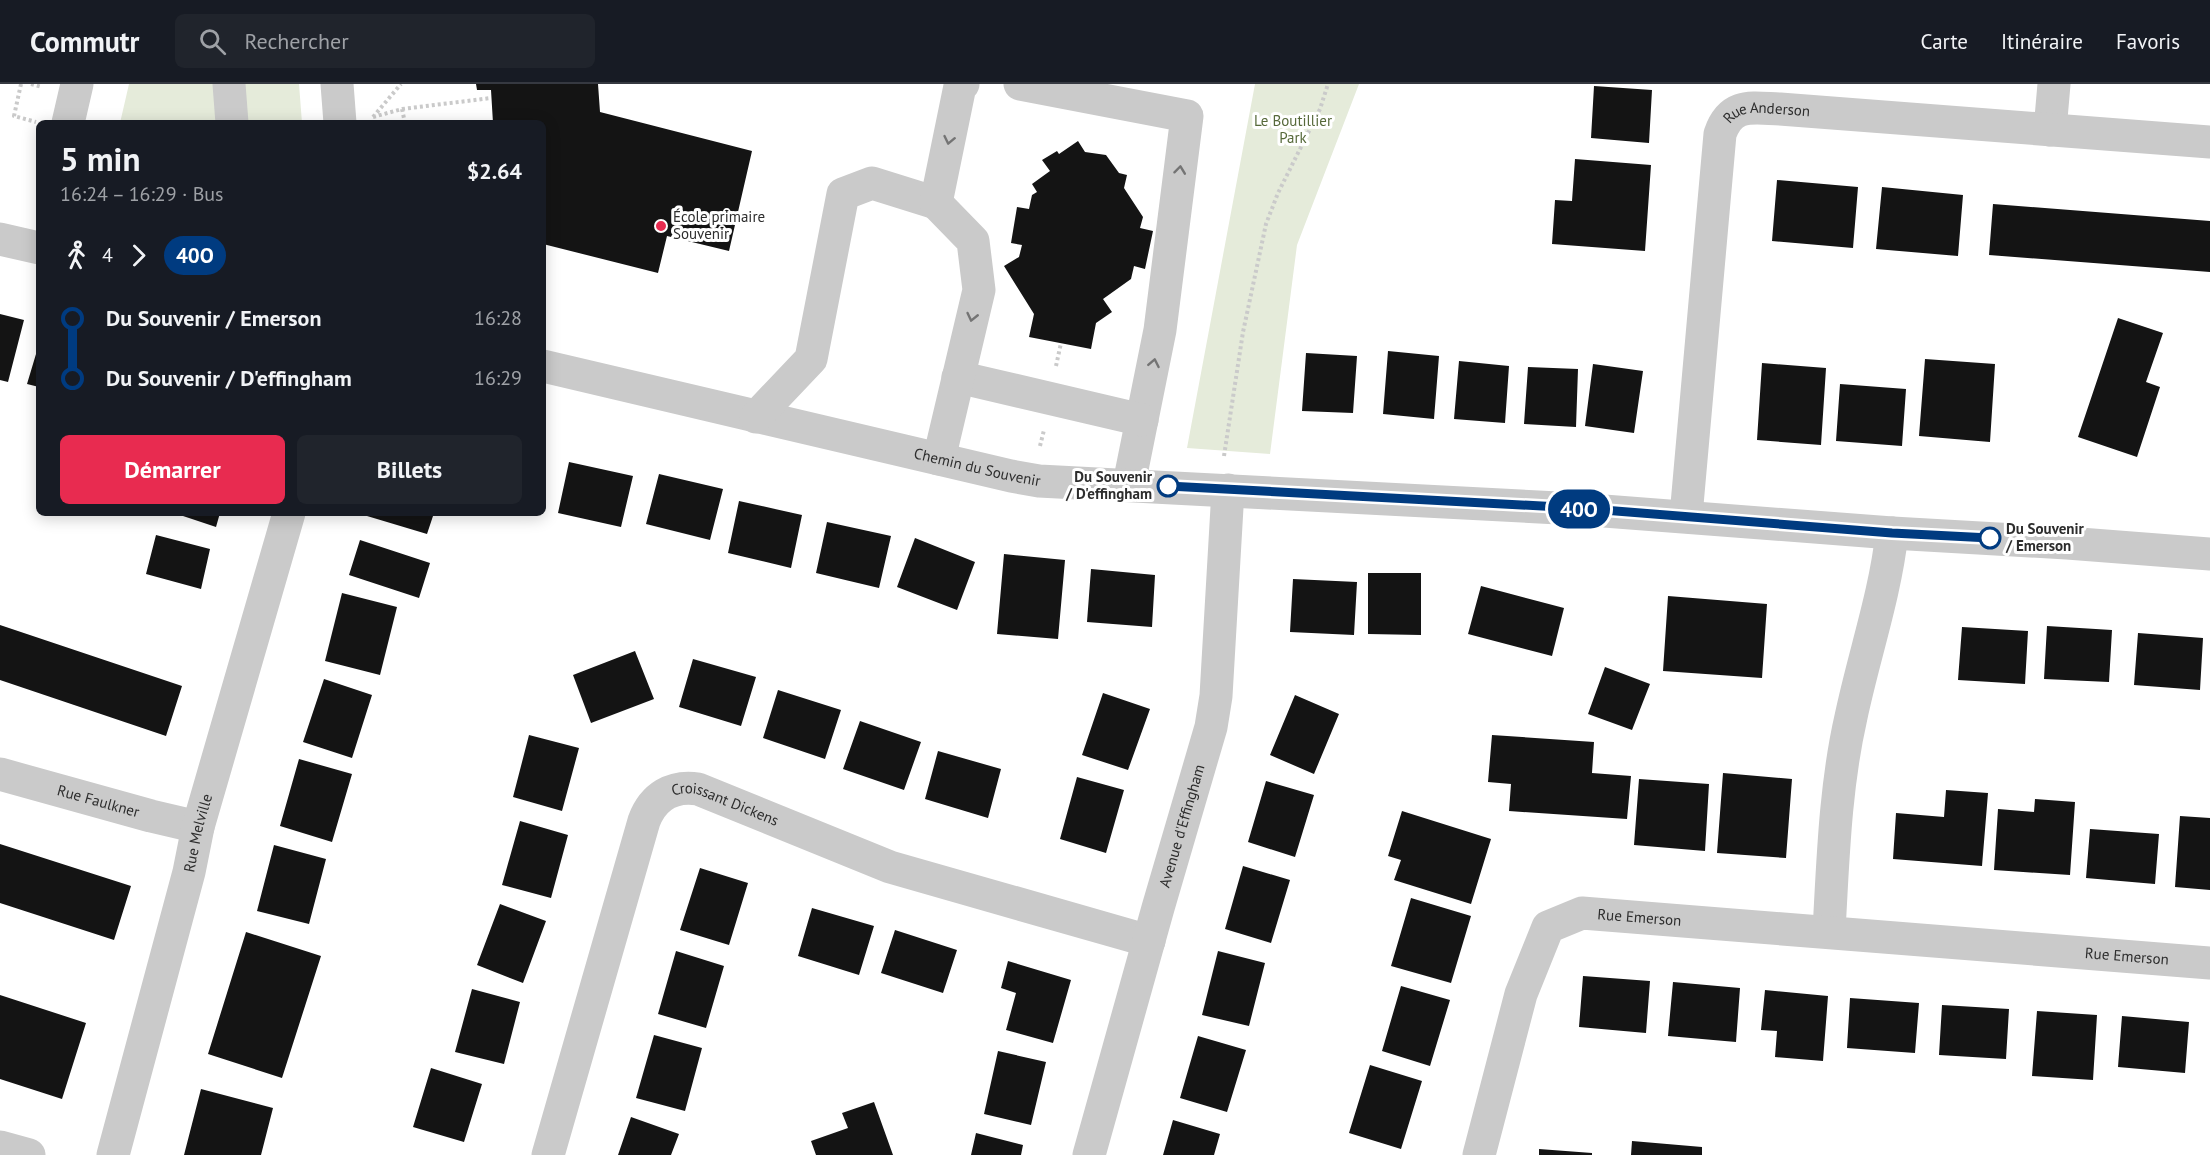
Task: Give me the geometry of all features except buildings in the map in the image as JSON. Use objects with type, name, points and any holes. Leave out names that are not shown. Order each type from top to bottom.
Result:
[{"type":"street","points":[[69,120],[77,84]]},
{"type":"street","points":[[229,84],[232,120]]},
{"type":"street","points":[[936,203],[960,86],[963,84]]},
{"type":"street","points":[[1020,84],[1187,116],[1160,330],[1129,484]]},
{"type":"street","points":[[2050,130],[2054,84]]},
{"type":"street","name":"Rue Anderson","points":[[1686,516],[1713,195],[1720,134],[1728,119],[1745,108],[2210,142]]},
{"type":"street","points":[[756,417],[811,359],[843,194],[872,183],[936,203],[973,241],[979,290],[939,459]]},
{"type":"street","points":[[0,239],[36,246]]},
{"type":"street","name":"Chemin du Souvenir","points":[[546,367],[1039,481],[1129,484],[1686,516],[1892,533],[2210,554]]},
{"type":"street","points":[[958,377],[1142,420]]},
{"type":"street","name":"Avenue d'Effingham","points":[[1089,1155],[1214,712],[1228,490]]},
{"type":"street","name":"Rue Melville","points":[[113,1155],[189,872],[198,827],[288,516]]},
{"type":"street","points":[[1829,931],[1835,823],[1850,718],[1886,579],[1892,533]]},
{"type":"street","name":"Rue Faulkner","points":[[0,774],[198,827]]},
{"type":"street","name":"Croissant Dickens","points":[[548,1155],[644,821],[652,805],[659,797],[671,790],[698,789],[890,867],[1149,941]]},
{"type":"street","name":"Rue Emerson","points":[[1479,1155],[1521,994],[1548,927],[1582,913],[2210,963]]},
{"type":"street","points":[[0,1147],[29,1155]]},
{"type":"path","points":[[21,84],[14,116],[36,122]]},
{"type":"path","points":[[401,84],[372,117],[402,109],[491,98]]},
{"type":"path","points":[[1224,455],[1243,332],[1266,224],[1278,193],[1320,109],[1328,84]]},
{"type":"path","points":[[402,109],[404,120]]},
{"type":"green space","points":[[129,84],[299,84],[302,120],[121,120]]},
{"type":"green space","name":"Le Boutillier Park","points":[[1255,84],[1359,84],[1297,245],[1270,454],[1187,448]]},
{"type":"bus line","name":"40O","points":[[1168,486],[1578,508],[1849,530],[1990,538]]},
{"type":"place","name":"École primaire Souvenir","points":[[661,226]]},
{"type":"place","name":"Du Souvenir / D'effingham","points":[[1168,486]]},
{"type":"place","name":"Du Souvenir / Emerson","points":[[1990,538]]}]
